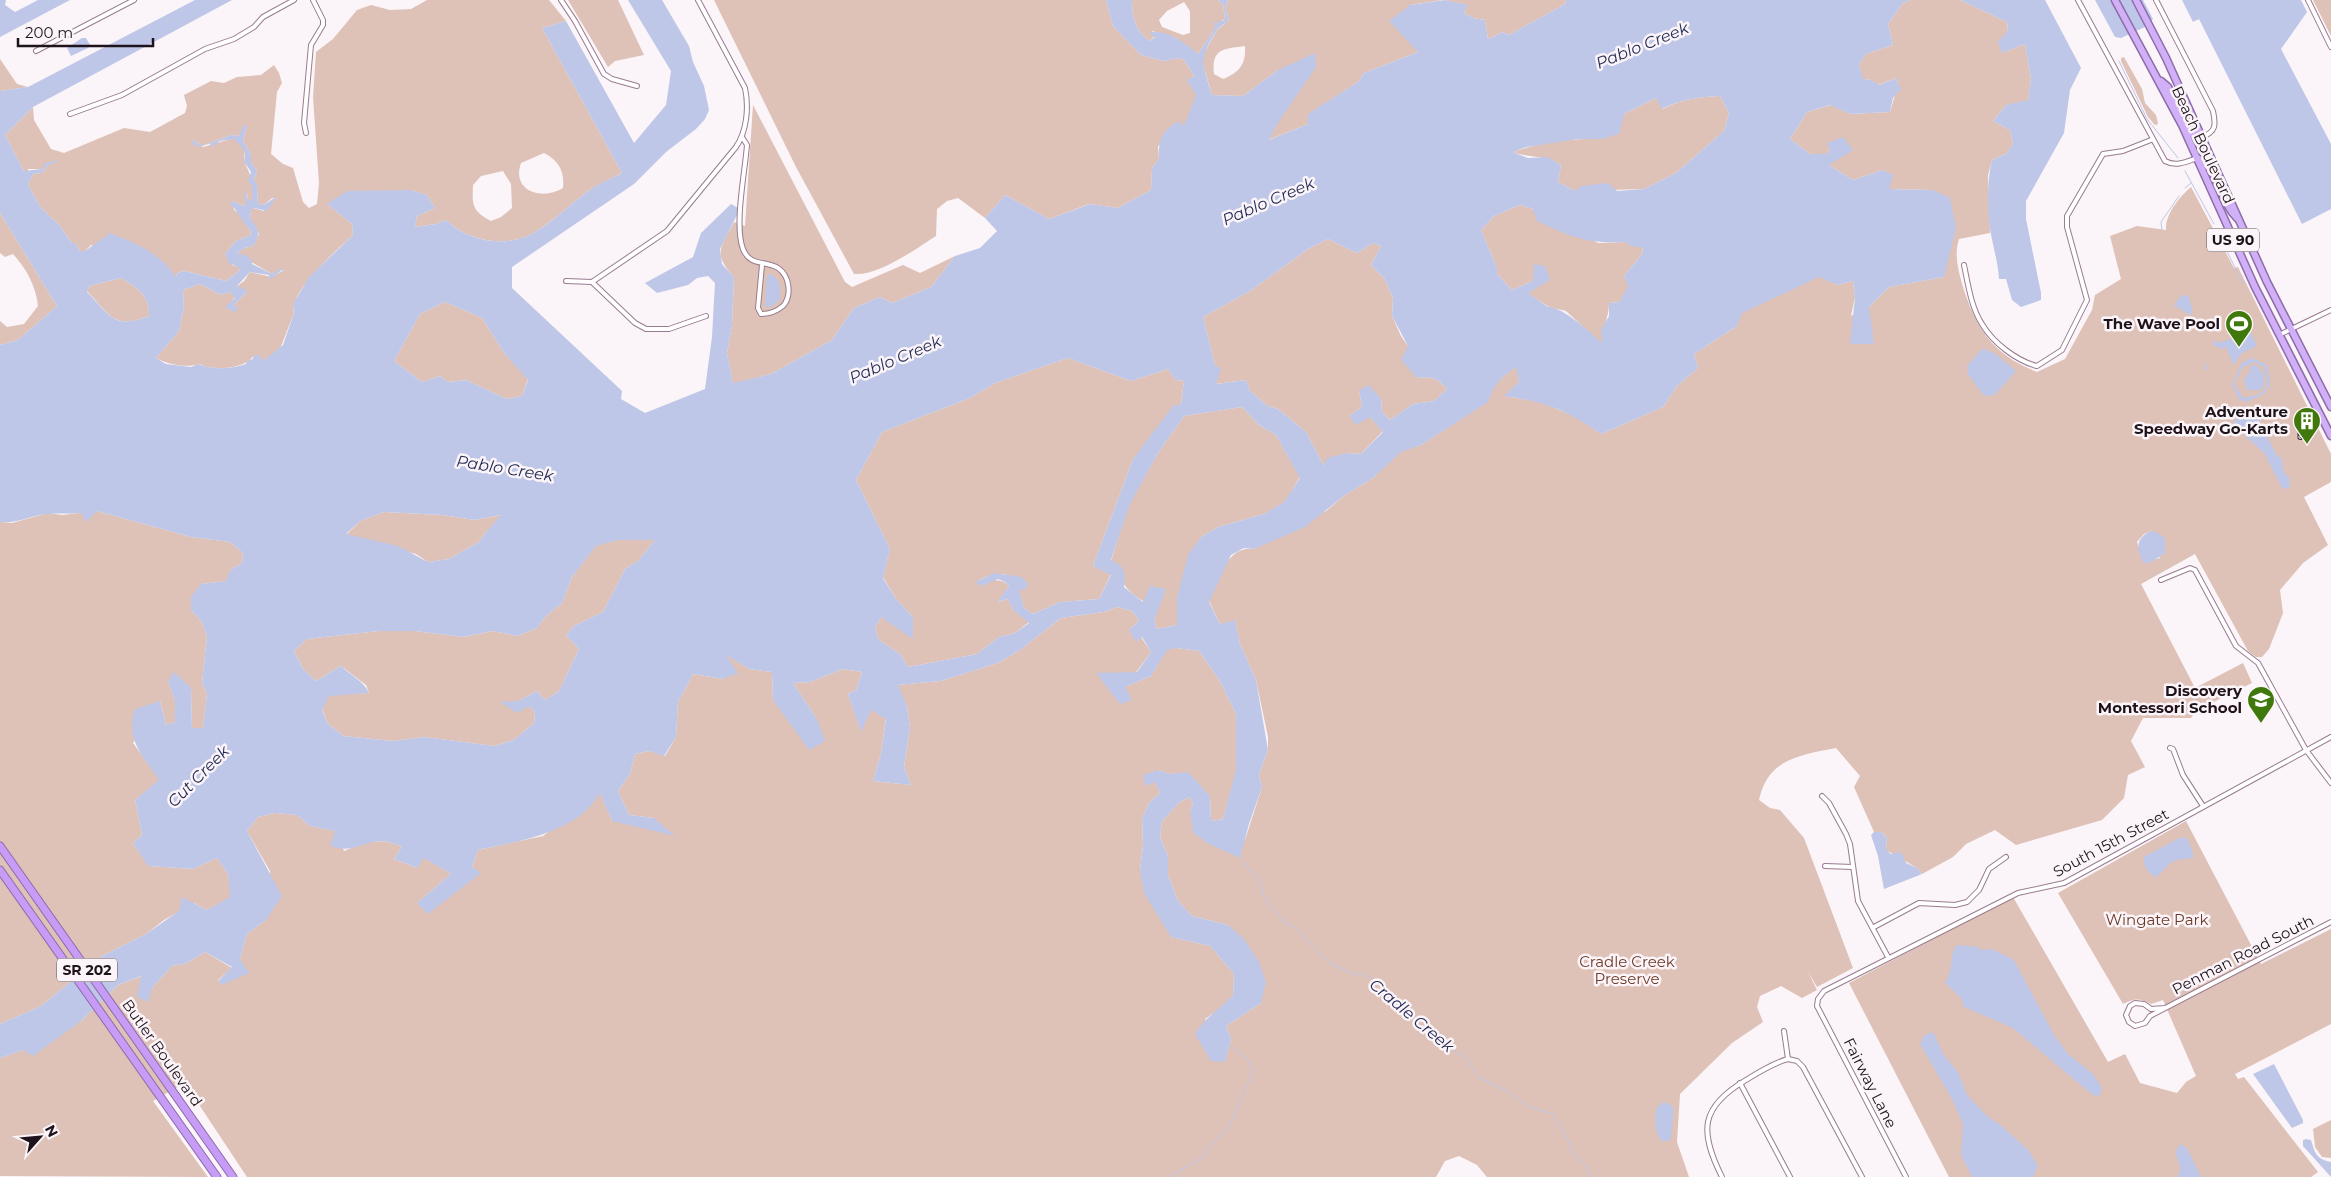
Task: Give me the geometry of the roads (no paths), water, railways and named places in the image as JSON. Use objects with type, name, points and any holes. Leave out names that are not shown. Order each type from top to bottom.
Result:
[{"type":"highway","name":"Beach Boulevard","points":[[2115,0],[2197,158],[2278,335],[2331,436]]},
{"type":"highway","name":"US 90","points":[[2136,0],[2291,331],[2331,408]]},
{"type":"highway","points":[[2156,77],[2168,87],[2192,134],[2202,138]]},
{"type":"highway","points":[[2197,158],[2210,166],[2229,210],[2239,221]]},
{"type":"highway","name":"Butler Boulevard","points":[[0,846],[233,1177]]},
{"type":"highway","name":"Butler Boulevard","points":[[0,870],[217,1177]]},
{"type":"street","points":[[36,51],[134,0]]},
{"type":"street","points":[[70,114],[122,95],[205,49],[234,40],[254,27],[263,17],[294,0]]},
{"type":"street","points":[[306,133],[304,123],[311,45],[323,25],[323,20],[314,0]]},
{"type":"street","points":[[560,0],[575,21],[604,74],[612,79],[636,86]]},
{"type":"street","points":[[566,281],[592,282],[667,231],[742,137],[747,96],[741,77],[698,0]]},
{"type":"street","points":[[2078,0],[2151,140],[2165,161],[2171,164],[2197,158]]},
{"type":"street","points":[[2156,0],[2213,111],[2215,128],[2212,133],[2202,138]]},
{"type":"street","points":[[2308,0],[2331,47]]},
{"type":"street","points":[[742,137],[747,145],[740,234],[743,249],[748,258],[762,265],[778,268],[785,276],[788,285],[788,294],[783,305],[768,314],[762,314],[758,308],[762,265]]},
{"type":"street","points":[[1964,264],[1970,294],[1982,325],[1997,342],[2022,362],[2037,366],[2062,350],[2086,304],[2087,296],[2067,227],[2067,216],[2103,154],[2123,151],[2151,140]]},
{"type":"street","points":[[592,282],[642,328],[669,329],[706,316]]},
{"type":"street","points":[[2278,335],[2291,331],[2331,310]]},
{"type":"street","points":[[2161,580],[2190,568],[2195,570],[2236,646],[2258,663],[2306,750],[2331,783]]},
{"type":"street","name":"South 15th Street","points":[[1818,998],[1824,991],[1888,957],[2018,892],[2064,883],[2331,737]]},
{"type":"street","points":[[2170,748],[2173,749],[2183,776],[2203,806]]},
{"type":"street","points":[[1822,796],[1829,803],[1846,834],[1858,901],[1874,927],[1888,957]]},
{"type":"street","points":[[1874,927],[1919,903],[1955,905],[1966,902],[1978,890],[1989,869],[2006,857]]},
{"type":"street","points":[[1825,866],[1853,867]]},
{"type":"street","name":"Penman Road South","points":[[2165,1008],[2147,1007],[2144,1004],[2135,1003],[2130,1006],[2126,1015],[2129,1022],[2135,1026],[2148,1020],[2150,1016],[2165,1008],[2331,922]]},
{"type":"street","name":"Fairway Lane","points":[[1818,998],[1817,1006],[1906,1177]]},
{"type":"street","points":[[2147,1007],[2148,1020]]},
{"type":"street","points":[[1784,1031],[1788,1058]]},
{"type":"street","points":[[1722,1177],[1709,1148],[1709,1118],[1721,1096],[1740,1083],[1788,1058],[1797,1061],[1803,1067],[1862,1177]]},
{"type":"street","points":[[1740,1083],[1790,1177]]},
{"type":"water","points":[[0,0],[6,0],[5,5],[15,12],[38,0],[70,0],[0,37]]},
{"type":"water","points":[[195,0],[232,0],[33,107],[5,135],[24,171],[42,169],[45,163],[60,160],[47,166],[42,173],[33,174],[28,185],[41,208],[59,225],[80,251],[85,251],[110,233],[138,245],[155,255],[163,261],[176,277],[177,273],[185,271],[226,281],[240,270],[229,263],[225,254],[236,241],[251,235],[250,229],[230,204],[232,201],[244,206],[246,202],[243,193],[245,193],[249,201],[252,200],[252,186],[248,181],[251,172],[244,162],[244,151],[234,139],[220,141],[212,147],[210,144],[206,144],[231,135],[239,136],[244,124],[247,126],[243,140],[251,155],[251,163],[257,170],[254,180],[257,184],[258,203],[264,205],[277,196],[267,211],[254,208],[251,210],[250,218],[257,228],[257,238],[253,246],[244,248],[237,254],[246,255],[252,260],[252,264],[272,274],[281,268],[286,271],[282,270],[270,280],[269,275],[250,272],[237,286],[248,291],[234,305],[238,308],[235,312],[225,307],[235,298],[230,292],[221,295],[200,284],[183,290],[184,307],[179,331],[156,358],[166,364],[191,367],[198,364],[216,368],[235,367],[246,364],[247,361],[253,359],[253,356],[260,355],[263,361],[283,345],[294,313],[293,304],[309,277],[353,235],[352,224],[327,204],[347,191],[411,190],[427,195],[435,208],[417,216],[415,227],[436,224],[446,220],[454,227],[472,236],[493,241],[504,241],[525,237],[533,233],[550,222],[591,189],[622,173],[542,28],[566,21],[634,143],[666,105],[671,71],[628,0],[662,0],[689,46],[693,62],[704,86],[709,110],[705,119],[696,129],[666,152],[634,184],[512,267],[512,288],[622,391],[621,399],[645,413],[705,389],[712,337],[715,283],[708,276],[697,278],[688,285],[657,293],[645,283],[693,257],[701,233],[731,204],[740,209],[720,249],[722,264],[734,277],[732,325],[727,353],[733,383],[771,374],[832,340],[854,308],[880,297],[892,303],[931,287],[955,256],[980,248],[997,231],[985,218],[1005,195],[1049,219],[1090,204],[1118,208],[1151,190],[1152,168],[1159,159],[1160,141],[1165,132],[1174,124],[1180,121],[1184,126],[1196,95],[1187,80],[1194,76],[1184,60],[1179,58],[1164,61],[1141,55],[1113,26],[1106,0],[1132,0],[1135,23],[1145,37],[1150,41],[1155,37],[1149,33],[1155,32],[1169,35],[1198,54],[1214,30],[1215,26],[1212,22],[1217,24],[1219,20],[1223,21],[1225,19],[1223,4],[1218,0],[1228,0],[1225,8],[1229,20],[1217,30],[1204,55],[1204,67],[1212,95],[1243,96],[1278,70],[1315,53],[1316,67],[1276,126],[1269,140],[1308,124],[1308,114],[1358,82],[1364,73],[1418,52],[1389,21],[1410,5],[1445,0],[1468,5],[1464,13],[1473,18],[1485,20],[1488,39],[1503,32],[1509,35],[1565,4],[1566,0],[1910,0],[1903,3],[1888,24],[1893,45],[1866,54],[1859,64],[1863,79],[1871,80],[1879,85],[1897,78],[1898,85],[1902,88],[1893,98],[1890,112],[1850,114],[1830,105],[1807,112],[1790,139],[1810,154],[1826,154],[1830,150],[1827,143],[1843,137],[1853,150],[1829,165],[1853,180],[1883,170],[1893,175],[1889,189],[1933,190],[1950,198],[1956,228],[1944,277],[1889,287],[1869,307],[1874,344],[1850,344],[1855,297],[1853,281],[1837,285],[1819,277],[1742,313],[1737,326],[1694,354],[1698,368],[1677,386],[1663,407],[1601,434],[1555,408],[1532,401],[1504,396],[1519,382],[1516,367],[1499,382],[1488,402],[1421,445],[1401,452],[1373,478],[1345,495],[1305,527],[1254,549],[1244,548],[1231,555],[1209,602],[1220,624],[1235,620],[1240,644],[1256,680],[1268,750],[1259,775],[1262,787],[1240,858],[1207,843],[1193,832],[1190,810],[1193,803],[1190,797],[1180,802],[1162,821],[1160,837],[1168,856],[1168,875],[1178,901],[1192,916],[1228,925],[1244,939],[1259,962],[1266,982],[1261,1003],[1226,1026],[1231,1039],[1225,1062],[1211,1061],[1195,1034],[1208,1018],[1233,995],[1234,974],[1210,946],[1171,937],[1144,893],[1140,870],[1143,845],[1142,819],[1149,803],[1160,793],[1155,782],[1145,786],[1143,775],[1158,770],[1170,774],[1188,772],[1210,796],[1211,821],[1223,819],[1236,770],[1236,714],[1220,681],[1199,651],[1176,648],[1167,650],[1151,676],[1125,687],[1132,700],[1120,704],[1096,673],[1137,672],[1151,652],[1142,637],[1136,642],[1129,630],[1139,621],[1132,611],[1117,607],[1104,612],[1061,618],[1020,650],[998,663],[941,681],[898,685],[907,706],[910,728],[904,767],[911,785],[873,781],[881,753],[886,719],[871,710],[861,732],[848,694],[856,690],[862,672],[843,669],[810,682],[793,683],[817,719],[825,741],[809,750],[773,700],[772,672],[749,669],[726,655],[738,673],[723,679],[693,674],[678,702],[676,737],[664,756],[649,751],[635,754],[630,774],[618,791],[629,815],[654,818],[675,836],[612,821],[600,793],[590,807],[577,818],[562,826],[529,839],[478,850],[472,867],[481,873],[428,914],[417,903],[451,874],[424,858],[417,868],[394,859],[402,847],[381,841],[340,849],[330,846],[335,831],[310,826],[297,815],[275,813],[258,817],[247,831],[282,896],[266,920],[247,934],[240,959],[249,973],[222,985],[218,981],[232,967],[205,952],[187,963],[172,966],[152,988],[148,1002],[137,997],[141,976],[118,985],[81,1021],[33,1056],[23,1050],[0,1058],[0,1024],[41,1006],[102,956],[146,934],[179,911],[182,897],[207,910],[230,897],[228,874],[217,858],[193,869],[148,866],[133,843],[142,835],[135,800],[159,780],[137,747],[132,730],[135,709],[160,701],[166,725],[175,722],[175,701],[168,681],[174,672],[191,688],[192,728],[203,728],[207,694],[202,683],[207,636],[201,621],[191,610],[191,597],[201,584],[226,581],[230,570],[242,563],[243,553],[230,542],[191,537],[97,511],[86,522],[81,513],[48,514],[13,522],[0,522],[0,345],[18,340],[57,306],[0,213],[0,91],[28,87]],"holes":[[[1720,96],[1729,113],[1724,131],[1676,173],[1644,189],[1617,191],[1608,183],[1581,186],[1575,191],[1558,182],[1561,165],[1548,157],[1528,158],[1513,152],[1527,147],[1578,139],[1601,139],[1619,134],[1624,114],[1656,98],[1662,109],[1690,99]],[[1520,205],[1533,209],[1537,221],[1570,235],[1600,242],[1625,242],[1631,246],[1643,248],[1642,254],[1624,276],[1628,287],[1619,302],[1609,303],[1609,316],[1601,330],[1602,343],[1568,315],[1548,307],[1528,293],[1550,280],[1545,266],[1534,264],[1533,281],[1512,290],[1497,274],[1497,268],[1481,230],[1494,216]],[[1328,239],[1357,253],[1373,243],[1381,246],[1371,265],[1384,278],[1393,298],[1392,316],[1408,346],[1401,360],[1417,378],[1426,377],[1434,379],[1447,389],[1434,401],[1413,404],[1390,420],[1382,412],[1381,399],[1369,385],[1359,390],[1362,407],[1349,416],[1356,425],[1370,417],[1383,432],[1361,454],[1347,453],[1327,458],[1324,466],[1306,432],[1278,409],[1268,406],[1250,391],[1246,380],[1216,384],[1221,369],[1215,365],[1203,317],[1250,291],[1308,249]],[[121,278],[132,285],[145,298],[149,309],[149,316],[137,320],[120,321],[107,313],[87,292],[89,286]],[[445,302],[482,318],[504,353],[528,380],[522,396],[507,399],[466,380],[448,382],[440,376],[422,382],[394,361],[420,314]],[[1068,358],[1131,381],[1168,369],[1176,380],[1184,381],[1181,404],[1173,406],[1133,459],[1093,566],[1111,575],[1099,599],[1060,602],[1033,614],[1024,608],[1019,590],[1026,589],[1028,584],[1022,577],[994,573],[975,582],[982,586],[998,579],[1005,582],[1009,586],[997,602],[1008,599],[1013,610],[1029,623],[1015,633],[999,637],[977,654],[908,667],[900,654],[879,640],[875,628],[881,617],[913,639],[913,617],[896,599],[883,578],[890,549],[856,480],[882,432],[970,398],[995,383]],[[1242,407],[1259,425],[1276,435],[1300,478],[1284,502],[1264,514],[1218,527],[1201,537],[1188,555],[1177,598],[1177,625],[1157,629],[1154,621],[1166,589],[1150,586],[1143,602],[1124,587],[1124,570],[1111,560],[1130,504],[1158,453],[1184,416]],[[384,512],[442,515],[475,520],[501,515],[479,542],[449,559],[428,562],[398,546],[346,534],[360,521]],[[618,540],[655,540],[639,560],[625,569],[603,612],[574,626],[566,635],[579,649],[559,691],[545,700],[537,691],[518,701],[500,702],[517,713],[529,706],[535,712],[534,723],[514,740],[494,746],[425,737],[393,741],[344,736],[328,724],[322,710],[329,696],[369,693],[367,689],[341,666],[316,681],[303,669],[294,651],[307,639],[379,631],[415,631],[463,637],[493,631],[517,636],[537,628],[545,617],[562,603],[572,577],[596,546]]]},
{"type":"water","points":[[1960,0],[2045,0],[2081,68],[2070,90],[2064,133],[2026,201],[2026,219],[2041,300],[2021,307],[2012,300],[2006,279],[1999,279],[1990,226],[1988,197],[1992,160],[2006,154],[2013,144],[2010,130],[1993,121],[2006,105],[2028,100],[2031,79],[2025,44],[2002,53],[1998,42],[2008,31],[2007,22]]},
{"type":"water","points":[[2095,0],[2143,0],[2153,19],[2145,27],[2121,38],[2115,37]]},
{"type":"water","points":[[2182,0],[2301,0],[2307,12],[2281,49],[2331,144],[2331,209],[2302,224],[2199,19],[2193,22]]},
{"type":"water","points":[[82,38],[86,38],[90,45],[88,48],[71,56],[67,48]]},
{"type":"water","points":[[194,140],[201,145],[193,146],[195,144],[191,142]]},
{"type":"water","points":[[769,274],[778,281],[780,300],[769,308],[765,306],[767,276]]},
{"type":"water","points":[[2188,295],[2193,312],[2190,315],[2174,305],[2181,296]]},
{"type":"water","name":"The Wave Pool","points":[[2250,331],[2257,346],[2242,353],[2233,365],[2226,347],[2220,349],[2212,344],[2215,340],[2218,343]]},
{"type":"water","points":[[1983,348],[1997,355],[2016,371],[1995,395],[1984,396],[1968,374],[1967,366]]},
{"type":"water","points":[[2249,359],[2254,359],[2267,365],[2270,385],[2264,394],[2246,402],[2239,399],[2232,384],[2241,364]],"holes":[[[2254,362],[2264,367],[2267,386],[2265,389],[2256,395],[2243,398],[2234,383],[2243,367]]]},
{"type":"water","points":[[2256,365],[2263,373],[2264,386],[2260,390],[2247,390],[2244,380],[2250,371],[2250,366]]},
{"type":"water","points":[[2254,410],[2276,454],[2282,459],[2283,470],[2290,480],[2289,489],[2282,488],[2264,453],[2233,425],[2234,421]]},
{"type":"water","points":[[2151,531],[2165,538],[2165,553],[2152,562],[2144,563],[2139,554],[2138,545],[2142,537]]},
{"type":"water","points":[[1874,832],[1881,832],[1887,838],[1886,849],[1891,854],[1901,852],[1906,863],[1917,868],[1922,874],[1884,889],[1878,856],[1871,835]]},
{"type":"water","points":[[2181,837],[2188,839],[2194,857],[2174,861],[2155,877],[2152,875],[2145,866],[2144,857]]},
{"type":"water","points":[[1959,945],[1978,947],[1982,950],[1992,949],[2014,960],[2054,1035],[2068,1054],[2093,1074],[2102,1088],[2101,1093],[2097,1097],[2013,1028],[1964,1007],[1961,998],[1945,983],[1950,973],[1953,952],[1955,947]]},
{"type":"water","points":[[1929,1033],[1934,1033],[1943,1054],[1958,1072],[1967,1095],[1987,1116],[2003,1127],[2029,1151],[2038,1166],[2033,1177],[1972,1177],[1961,1155],[1963,1124],[1952,1099],[1920,1044],[1923,1037]]},
{"type":"water","points":[[2274,1064],[2303,1120],[2303,1123],[2292,1128],[2253,1074]]},
{"type":"water","points":[[1664,1102],[1671,1105],[1674,1109],[1671,1138],[1668,1141],[1662,1141],[1655,1125],[1657,1107]]},
{"type":"water","points":[[2303,1140],[2311,1140],[2319,1157],[2331,1162],[2331,1177],[2303,1146]]},
{"type":"water","points":[[2181,1144],[2187,1148],[2201,1177],[2178,1177],[2180,1165],[2176,1153]]},
{"type":"waterway","points":[[2119,61],[2147,119],[2178,158]]},
{"type":"waterway","points":[[2185,171],[2214,224]]},
{"type":"waterway","points":[[2185,188],[2191,183]]},
{"type":"waterway","points":[[2162,230],[2161,222],[2179,196]]},
{"type":"waterway","points":[[2221,239],[2243,284]]},
{"type":"waterway","points":[[2204,365],[2205,369],[2209,369],[2205,363]]},
{"type":"waterway","name":"Cradle Creek","points":[[1240,857],[1261,884],[1264,897],[1283,921],[1297,929],[1321,956],[1332,964],[1356,975],[1360,973],[1371,978],[1443,1045],[1467,1058],[1478,1077],[1507,1091],[1527,1106],[1553,1114],[1569,1142],[1573,1154],[1586,1166],[1591,1177]]},
{"type":"waterway","points":[[1169,1177],[1203,1157],[1213,1142],[1224,1133],[1231,1122],[1253,1071],[1247,1059],[1229,1044]]},
{"type":"railway","points":[[2301,432],[2299,435],[2302,438],[2304,436],[2305,435],[2306,433],[2307,432],[2308,430],[2310,428],[2314,430],[2311,433],[2299,433],[2299,438],[2303,438],[2305,438],[2310,435],[2314,430],[2312,427],[2301,432]]},
{"type":"place","name":"The Wave Pool","points":[[2239,348]]},
{"type":"place","name":"Adventure Speedway Go-Karts","points":[[2307,445]]},
{"type":"place","name":"Discovery Montessori School","points":[[2261,724]]},
{"type":"water label","name":"Pablo Creek","points":[[1642,45]]},
{"type":"water label","name":"Pablo Creek","points":[[1268,201]]},
{"type":"water label","name":"Pablo Creek","points":[[895,359]]},
{"type":"water label","name":"Pablo Creek","points":[[505,468]]},
{"type":"water label","name":"Cut Creek","points":[[198,776]]},
{"type":"park label","name":"Wingate Park","points":[[2157,920]]},
{"type":"park label","name":"Cradle Creek Preserve","points":[[1627,970]]}]
